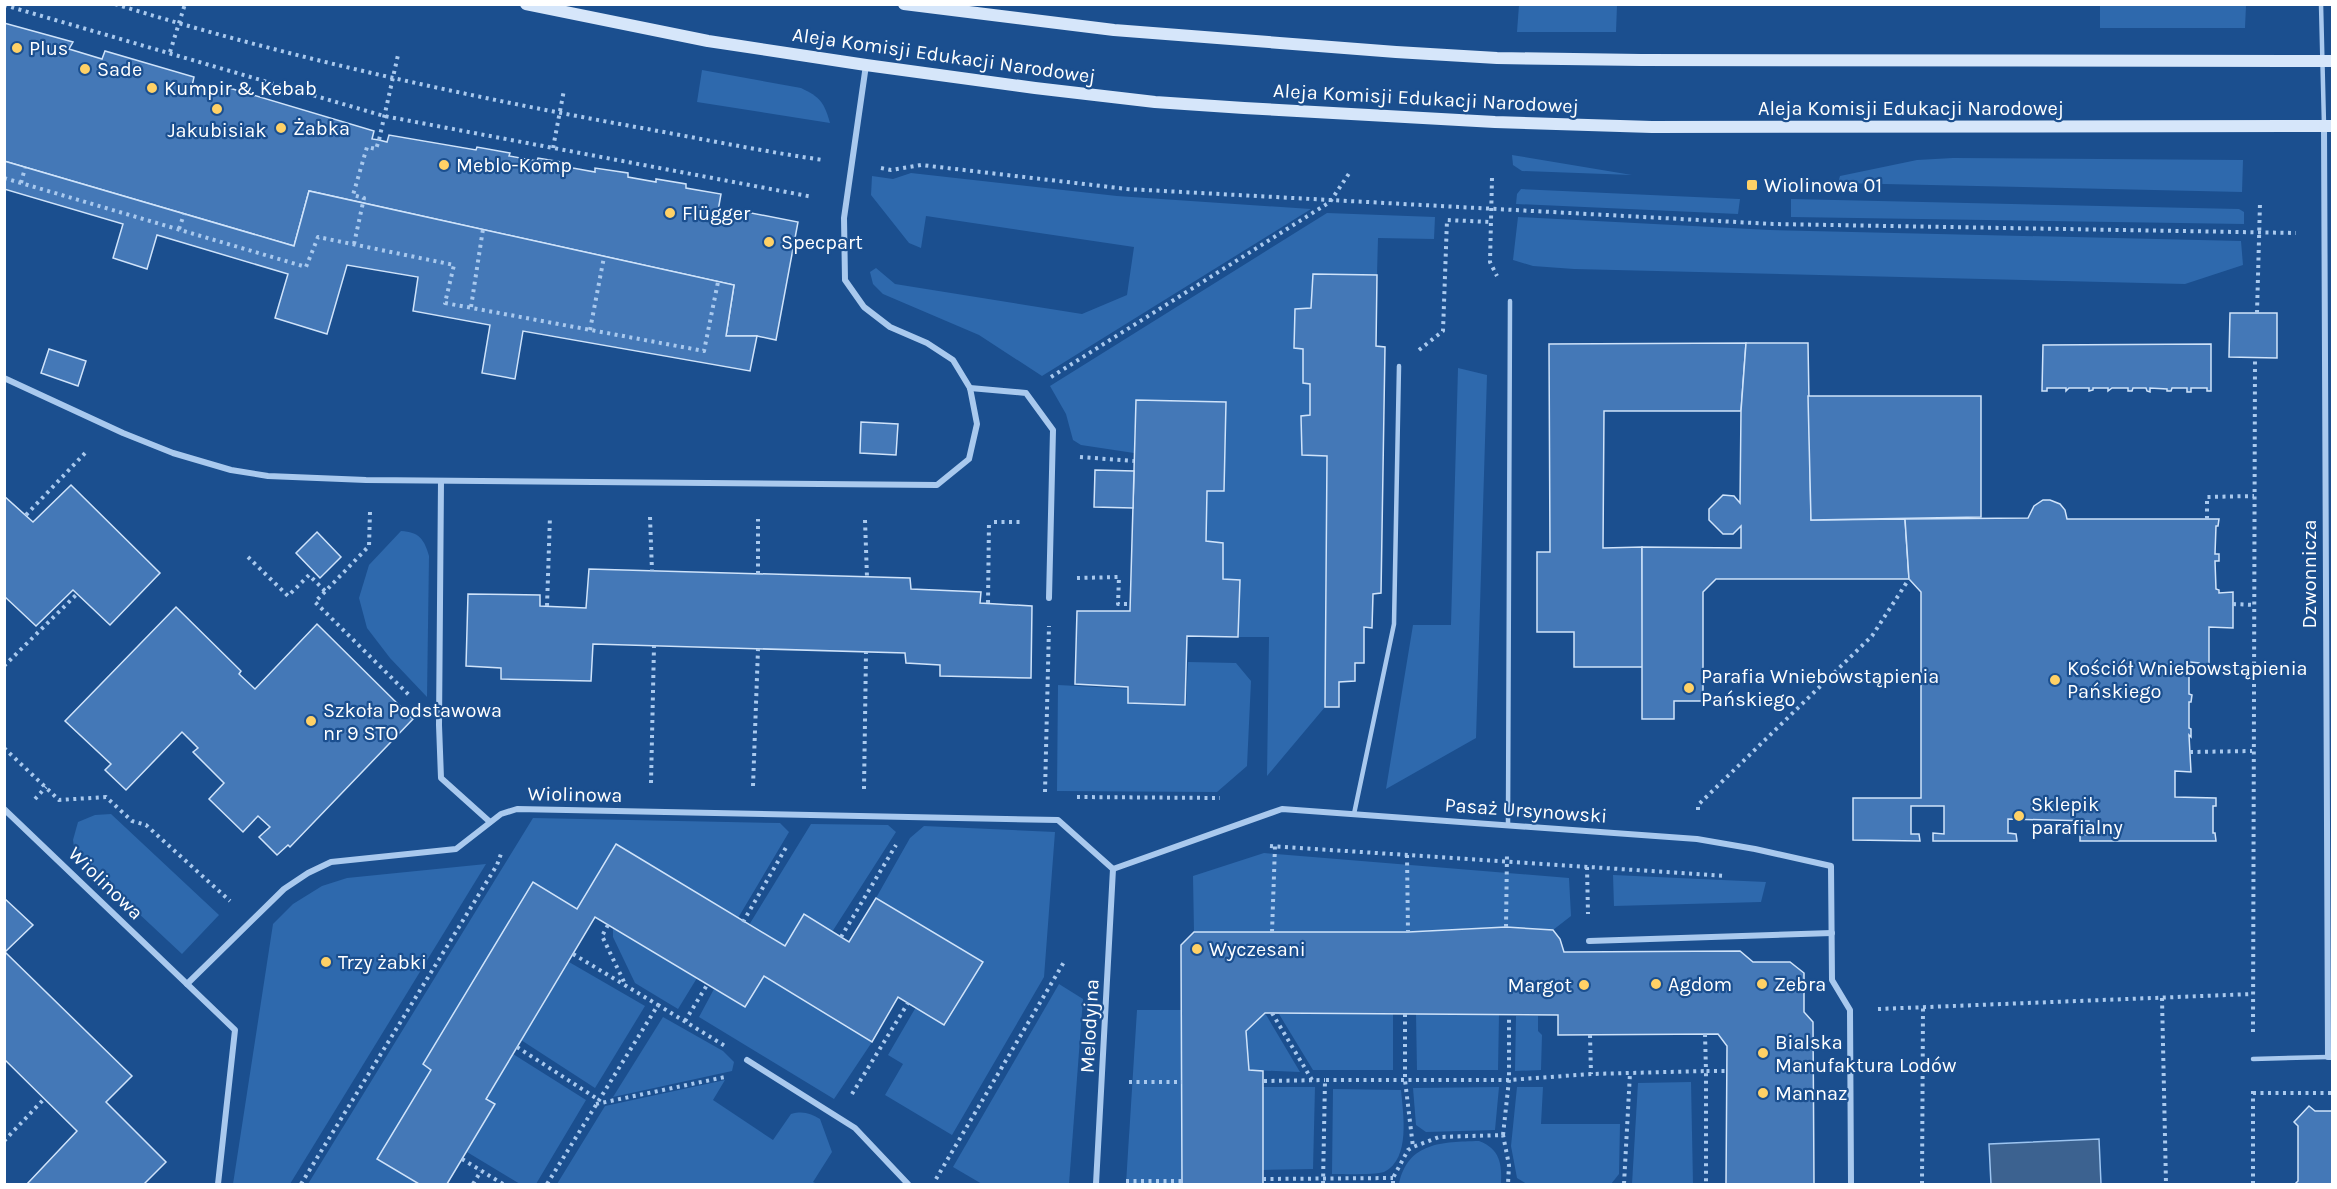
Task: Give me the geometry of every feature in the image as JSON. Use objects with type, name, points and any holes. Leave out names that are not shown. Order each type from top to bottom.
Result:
[{"type":"main road","name":"Aleja Komisji Edukacji Narodowej","points":[[526,4],[708,41],[866,65],[1155,102],[1495,122],[1652,127],[2328,126]]},
{"type":"main road","points":[[904,4],[1114,30],[1497,58],[2327,61]]},
{"type":"street","points":[[4,378],[123,433],[173,453],[231,470],[279,476],[441,481],[937,485],[969,459],[976,424],[970,388],[953,360],[927,343],[890,327],[864,307],[845,280],[844,218],[866,65]]},
{"type":"street","name":"Dzwonnicza","points":[[2328,126],[2325,319],[2330,1057]]},
{"type":"street","points":[[970,388],[1026,393],[1053,430],[1049,598]]},
{"type":"street","points":[[441,481],[438,725],[441,778],[490,822]]},
{"type":"street","name":"Pasaż Ursynowski","points":[[1113,869],[1282,808],[1697,839],[1755,849],[1831,866],[1832,980],[1850,1010]]},
{"type":"street","name":"Wiolinowa","points":[[4,809],[187,984],[284,889],[308,873],[331,862],[456,849],[501,814],[517,809],[1058,820],[1113,869]]},
{"type":"street","name":"Melodyjna","points":[[1096,1185],[1113,869]]},
{"type":"street","points":[[1589,941],[1832,933]]},
{"type":"street","points":[[187,984],[235,1030],[218,1185]]},
{"type":"street","points":[[1850,1010],[1851,1185]]},
{"type":"street","points":[[747,1060],[855,1128],[908,1185]]},
{"type":"lane","points":[[2321,4],[2327,61],[2328,126]]},
{"type":"lane","points":[[1508,825],[1509,301]]},
{"type":"lane","points":[[2325,319],[2332,319]]},
{"type":"lane","points":[[1354,814],[1394,624],[1399,366]]},
{"type":"lane","points":[[2253,1059],[2330,1057]]},
{"type":"path","points":[[115,4],[179,24],[393,79],[560,113],[826,160]]},
{"type":"path","points":[[171,52],[185,4]]},
{"type":"path","points":[[4,5],[384,116],[813,197]]},
{"type":"path","points":[[354,244],[364,198],[353,195],[366,147],[376,149],[399,55]]},
{"type":"path","points":[[553,148],[564,90]]},
{"type":"path","points":[[874,167],[891,170],[921,165],[1127,189],[1330,202],[1492,208],[1773,224],[2306,234]]},
{"type":"path","points":[[21,183],[25,168]]},
{"type":"path","points":[[1026,393],[1330,202],[1350,172]]},
{"type":"path","points":[[4,178],[306,267],[318,237],[453,265],[445,303],[704,351],[718,282]]},
{"type":"path","points":[[1490,262],[1492,178]]},
{"type":"path","points":[[2257,313],[2260,203]]},
{"type":"path","points":[[179,230],[184,214]]},
{"type":"path","points":[[1443,332],[1447,220],[1491,222]]},
{"type":"path","points":[[471,307],[483,229]]},
{"type":"path","points":[[590,330],[604,256]]},
{"type":"path","points":[[2253,1185],[2252,751],[2255,357]]},
{"type":"path","points":[[26,515],[87,451]]},
{"type":"path","points":[[1096,458],[1134,461]]},
{"type":"path","points":[[2207,519],[2207,496],[2254,496]]},
{"type":"path","points":[[370,512],[369,546],[315,602],[438,725]]},
{"type":"path","points":[[547,606],[550,516]]},
{"type":"path","points":[[650,517],[652,572]]},
{"type":"path","points":[[758,519],[758,574]]},
{"type":"path","points":[[865,520],[867,577]]},
{"type":"path","points":[[988,603],[992,521],[1026,522]]},
{"type":"path","points":[[248,556],[288,596],[309,575],[325,591]]},
{"type":"path","points":[[1049,578],[1119,577],[1118,604],[1130,604]]},
{"type":"path","points":[[1696,874],[1698,806],[1872,636],[1908,579]]},
{"type":"path","points":[[4,666],[77,594]]},
{"type":"path","points":[[1045,820],[1049,598]]},
{"type":"path","points":[[2233,604],[2254,604]]},
{"type":"path","points":[[650,811],[654,646]]},
{"type":"path","points":[[752,813],[758,649]]},
{"type":"path","points":[[864,816],[866,652]]},
{"type":"path","points":[[4,747],[58,800],[106,797],[132,821],[146,825],[251,920]]},
{"type":"path","points":[[2190,752],[2252,751]]},
{"type":"path","points":[[1045,797],[1228,798]]},
{"type":"path","points":[[301,1185],[497,865],[517,809]]},
{"type":"path","points":[[744,921],[806,814]]},
{"type":"path","points":[[841,937],[913,816]]},
{"type":"path","points":[[1506,927],[1508,825]]},
{"type":"path","points":[[1269,846],[1729,876]]},
{"type":"path","points":[[1272,932],[1275,846]]},
{"type":"path","points":[[1407,854],[1408,932]]},
{"type":"path","points":[[1587,867],[1589,941]]},
{"type":"path","points":[[608,925],[602,936],[626,986]]},
{"type":"path","points":[[517,1047],[598,1102],[737,1074],[747,1060],[573,954]]},
{"type":"path","points":[[933,1185],[1064,962]]},
{"type":"path","points":[[686,1022],[707,985]]},
{"type":"path","points":[[1850,1010],[2252,994]]},
{"type":"path","points":[[2162,998],[2166,1185]]},
{"type":"path","points":[[838,1117],[908,1003]]},
{"type":"path","points":[[547,1185],[658,1005]]},
{"type":"path","points":[[1922,1185],[1923,1007]]},
{"type":"path","points":[[1272,1013],[1312,1080]]},
{"type":"path","points":[[1405,1014],[1405,1080],[1413,1147]]},
{"type":"path","points":[[1508,1185],[1509,1165],[1503,1135],[1509,1080],[1509,1016]]},
{"type":"path","points":[[1705,1034],[1706,1185]]},
{"type":"path","points":[[1590,1035],[1591,1074]]},
{"type":"path","points":[[1127,1071],[1127,1082],[1182,1082]]},
{"type":"path","points":[[1264,1081],[1509,1080],[1591,1074],[1726,1071]]},
{"type":"path","points":[[1624,1185],[1630,1073]]},
{"type":"path","points":[[1323,1185],[1325,1080]]},
{"type":"path","points":[[2253,1093],[2332,1093]]},
{"type":"path","points":[[4,1141],[44,1099]]},
{"type":"path","points":[[1393,1185],[1393,1178],[1408,1150],[1413,1147],[1439,1137],[1503,1135]]},
{"type":"path","points":[[462,1159],[503,1185]]},
{"type":"path","points":[[473,1185],[482,1171]]},
{"type":"path","points":[[1263,1179],[1393,1178]]},
{"type":"path","points":[[1121,1185],[1121,1181],[1182,1181]]},
{"type":"shaded area","points":[[1519,5],[1617,5],[1616,32],[1517,32]]},
{"type":"shaded area","points":[[2100,5],[2246,5],[2245,28],[2100,28]]},
{"type":"shaded area","points":[[702,70],[801,88],[813,94],[820,101],[830,123],[697,102]]},
{"type":"shaded area","points":[[1512,155],[1632,175],[1522,171],[1513,165]]},
{"type":"shaded area","points":[[1953,158],[2243,160],[2242,192],[1838,183],[1840,176],[1917,160]]},
{"type":"shaded area","points":[[911,173],[1117,196],[1311,209],[1042,376],[979,335],[883,294],[873,284],[870,272],[876,268],[895,284],[1082,314],[1127,295],[1134,247],[926,216],[921,248],[909,243],[871,195],[872,176],[893,179]]},
{"type":"shaded area","points":[[1521,189],[1740,199],[1738,214],[1516,204],[1517,194]]},
{"type":"shaded area","points":[[1791,199],[2239,209],[2244,212],[2244,224],[1791,217]]},
{"type":"shaded area","points":[[1327,213],[1435,217],[1434,239],[1378,238],[1377,275],[1313,274],[1311,308],[1295,309],[1294,348],[1303,349],[1303,383],[1310,384],[1310,415],[1301,416],[1302,455],[1327,456],[1325,707],[1267,776],[1269,637],[1238,637],[1240,580],[1223,579],[1223,543],[1206,541],[1207,491],[1224,491],[1226,403],[1136,400],[1134,453],[1081,445],[1073,440],[1066,414],[1050,386]]},
{"type":"shaded area","points":[[1518,217],[1770,230],[2241,241],[2243,265],[2185,284],[1574,269],[1533,266],[1513,260]]},
{"type":"shaded area","points":[[1458,368],[1487,375],[1476,738],[1386,789],[1413,625],[1451,625]]},
{"type":"shaded area","points":[[401,531],[412,533],[420,538],[429,556],[427,697],[390,658],[367,628],[359,598],[369,565]]},
{"type":"shaded area","points":[[1188,662],[1236,663],[1251,681],[1247,766],[1217,792],[1057,791],[1058,685],[1133,689],[1132,704],[1186,706]]},
{"type":"shaded area","points":[[111,814],[219,915],[182,954],[75,854],[73,840],[78,822],[95,815]]},
{"type":"shaded area","points":[[533,818],[780,823],[789,832],[738,918],[616,845],[577,909],[533,883],[423,1064],[431,1070],[377,1159],[419,1184],[308,1184]]},
{"type":"shaded area","points":[[811,824],[888,825],[896,832],[832,932],[804,914],[785,946],[749,925]]},
{"type":"shaded area","points":[[924,826],[1055,832],[1044,977],[952,1135],[885,1095],[903,1064],[888,1055],[916,1007],[945,1025],[983,962],[876,898],[910,838]]},
{"type":"shaded area","points":[[1264,853],[1569,878],[1571,916],[1553,930],[1506,927],[1408,932],[1194,932],[1193,876]]},
{"type":"shaded area","points":[[486,864],[290,1184],[233,1184],[273,924],[293,904],[322,886],[347,878]]},
{"type":"shaded area","points":[[1613,875],[1766,882],[1761,902],[1614,906]]},
{"type":"shaded area","points":[[613,927],[697,978],[678,1009],[635,983],[613,937]]},
{"type":"shaded area","points":[[569,962],[645,1006],[595,1088],[521,1040]]},
{"type":"shaded area","points":[[764,976],[872,1042],[834,1099],[699,1017],[714,989],[745,1007]]},
{"type":"shaded area","points":[[1059,984],[1083,999],[1069,1184],[982,1184],[953,1167]]},
{"type":"shaded area","points":[[1137,1010],[1182,1010],[1182,1184],[1126,1184]]},
{"type":"shaded area","points":[[1265,1013],[1300,1072],[1249,1070],[1246,1031]]},
{"type":"shaded area","points":[[1279,1014],[1393,1014],[1393,1070],[1313,1070]]},
{"type":"shaded area","points":[[1416,1014],[1499,1015],[1498,1070],[1417,1070]]},
{"type":"shaded area","points":[[1516,1016],[1538,1016],[1538,1031],[1542,1035],[1541,1070],[1515,1071]]},
{"type":"shaded area","points":[[663,1017],[723,1051],[734,1062],[732,1071],[613,1097]]},
{"type":"shaded area","points":[[513,1054],[586,1100],[536,1184],[520,1184],[467,1152],[495,1104],[486,1099]]},
{"type":"shaded area","points":[[725,1080],[713,1100],[773,1140],[791,1114],[806,1113],[820,1119],[832,1152],[813,1182],[817,1184],[557,1184],[605,1106]]},
{"type":"shaded area","points":[[1691,1082],[1693,1184],[1632,1184],[1638,1083]]},
{"type":"shaded area","points":[[1263,1087],[1315,1087],[1313,1169],[1263,1170]]},
{"type":"shaded area","points":[[1499,1087],[1495,1130],[1426,1132],[1416,1125],[1413,1088]]},
{"type":"shaded area","points":[[1517,1087],[1543,1087],[1541,1124],[1620,1124],[1619,1174],[1611,1184],[1527,1184],[1517,1178],[1511,1146]]},
{"type":"shaded area","points":[[1333,1089],[1401,1090],[1404,1123],[1402,1146],[1393,1166],[1380,1173],[1332,1174]]},
{"type":"shaded area","points":[[2099,1139],[2101,1184],[1991,1184],[1989,1144]]},
{"type":"shaded area","points":[[1479,1141],[1491,1148],[1498,1158],[1501,1184],[1399,1184],[1410,1160],[1428,1147],[1452,1142]]},
{"type":"building","points":[[4,23],[73,42],[69,49],[102,59],[105,51],[194,77],[192,86],[224,95],[226,87],[374,131],[372,139],[387,142],[389,135],[476,150],[477,147],[537,161],[538,158],[568,163],[567,167],[595,172],[595,168],[628,173],[628,177],[656,182],[656,179],[686,184],[686,188],[721,194],[718,211],[735,214],[736,210],[798,222],[776,340],[757,336],[726,336],[734,285],[309,191],[294,246],[4,161]]},
{"type":"building","points":[[4,161],[294,246],[309,191],[734,285],[726,336],[757,336],[750,371],[523,331],[515,379],[482,373],[490,325],[413,311],[418,277],[347,265],[327,334],[275,318],[288,274],[157,235],[147,269],[113,258],[123,224],[4,189]]},
{"type":"building","points":[[1313,274],[1377,275],[1376,346],[1385,347],[1381,593],[1373,594],[1372,628],[1364,627],[1364,663],[1355,663],[1355,681],[1339,682],[1339,707],[1325,707],[1327,456],[1302,455],[1301,416],[1310,415],[1310,384],[1303,383],[1303,349],[1294,348],[1295,309],[1311,308]]},
{"type":"building","points":[[2230,313],[2277,313],[2277,358],[2229,357]]},
{"type":"building","points":[[1746,343],[1741,411],[1604,411],[1603,548],[1642,547],[1643,667],[1574,667],[1574,632],[1537,632],[1537,552],[1550,552],[1549,344]]},
{"type":"building","points":[[1746,343],[1808,343],[1811,520],[1905,519],[1909,579],[1716,579],[1703,592],[1703,701],[1674,701],[1674,719],[1642,719],[1642,547],[1741,548],[1741,526],[1733,534],[1723,534],[1709,520],[1709,509],[1723,495],[1734,496],[1740,503],[1741,411]]},
{"type":"building","points":[[2211,344],[2211,391],[2207,391],[2207,388],[2191,388],[2191,392],[2187,392],[2187,388],[2172,388],[2171,391],[2167,391],[2167,389],[2150,388],[2150,392],[2146,388],[2133,388],[2132,391],[2128,391],[2128,388],[2112,388],[2108,391],[2108,388],[2093,388],[2089,391],[2089,388],[2069,388],[2066,391],[2066,388],[2047,388],[2047,391],[2042,391],[2043,345]]},
{"type":"building","points":[[49,349],[86,361],[78,386],[41,373]]},
{"type":"building","points":[[1808,396],[1981,396],[1981,517],[1811,520]]},
{"type":"building","points":[[1136,400],[1226,402],[1224,491],[1207,491],[1206,541],[1223,543],[1223,579],[1240,580],[1238,637],[1187,636],[1185,705],[1128,703],[1128,687],[1075,684],[1077,611],[1130,611]]},
{"type":"building","points":[[861,422],[898,424],[896,455],[860,453]]},
{"type":"building","points":[[1095,470],[1134,471],[1133,508],[1094,507]]},
{"type":"building","points":[[71,485],[160,573],[110,625],[73,590],[36,626],[4,596],[4,496],[33,522]]},
{"type":"building","name":"Kościół Wniebowstąpienia Pańskiego","points":[[2043,500],[2060,504],[2065,510],[2067,519],[2219,519],[2218,526],[2216,526],[2215,554],[2219,554],[2219,561],[2215,561],[2216,589],[2219,593],[2233,592],[2233,628],[2209,627],[2209,666],[2199,666],[2199,663],[2191,662],[2189,666],[2189,694],[2192,695],[2191,702],[2189,702],[2191,772],[2175,771],[2175,797],[2216,798],[2216,806],[2213,806],[2213,833],[2215,833],[2216,841],[2080,841],[2080,834],[2089,835],[2089,821],[2008,819],[2008,833],[2016,834],[2017,841],[1933,841],[1933,833],[1944,834],[1944,806],[1911,806],[1911,834],[1919,834],[1920,841],[1853,840],[1853,798],[1921,798],[1921,592],[1909,579],[1905,519],[2028,518],[2034,506]]},
{"type":"building","points":[[317,532],[341,557],[320,578],[296,553]]},
{"type":"building","points":[[589,569],[910,578],[911,589],[981,592],[980,603],[1032,606],[1031,678],[940,676],[940,665],[906,663],[905,653],[593,644],[591,681],[501,679],[501,668],[466,666],[468,594],[540,595],[540,606],[586,608]]},
{"type":"building","points":[[176,607],[241,671],[239,674],[255,689],[317,624],[413,719],[290,847],[288,845],[277,855],[259,837],[270,827],[258,816],[243,832],[209,799],[224,783],[193,752],[198,748],[182,732],[126,790],[105,770],[111,764],[65,721]]},
{"type":"building","points":[[616,844],[785,946],[804,914],[849,942],[876,898],[983,962],[944,1025],[898,997],[872,1042],[764,976],[745,1007],[595,917],[486,1099],[495,1104],[447,1184],[419,1184],[377,1159],[431,1070],[423,1064],[533,882],[577,909]]},
{"type":"building","points":[[4,898],[33,925],[5,952],[132,1076],[106,1102],[166,1162],[144,1184],[27,1184],[77,1131],[4,1059]]},
{"type":"building","points":[[1506,927],[1553,930],[1560,939],[1564,952],[1740,951],[1753,962],[1790,962],[1804,973],[1804,1012],[1813,1022],[1814,1184],[1726,1184],[1727,1046],[1718,1034],[1558,1035],[1558,1015],[1265,1013],[1246,1031],[1249,1070],[1263,1071],[1263,1184],[1182,1184],[1181,945],[1194,932],[1408,932]]},
{"type":"building","points":[[2309,1106],[2315,1111],[2332,1111],[2332,1184],[2295,1184],[2298,1181],[2298,1126],[2294,1122]]},
{"type":"place","name":"Plus","points":[[17,48]]},
{"type":"place","name":"Sade","points":[[85,69]]},
{"type":"place","name":"Kumpir & Kebab","points":[[152,88]]},
{"type":"place","name":"Jakubisiak","points":[[217,109]]},
{"type":"place","name":"Żabka","points":[[281,128]]},
{"type":"place","name":"Meblo-Komp","points":[[444,165]]},
{"type":"place","name":"Wiolinowa 01","points":[[1752,185]]},
{"type":"place","name":"Flügger","points":[[670,213]]},
{"type":"place","name":"Specpart","points":[[769,242]]},
{"type":"place","name":"Kościół Wniebowstąpienia Pańskiego","points":[[2055,680]]},
{"type":"place","name":"Parafia Wniebowstąpienia Pańskiego","points":[[1689,688]]},
{"type":"place","name":"Szkoła Podstawowa nr 9 STO","points":[[311,721]]},
{"type":"place","name":"Sklepik parafialny","points":[[2019,816]]},
{"type":"place","name":"Wyczesani","points":[[1197,949]]},
{"type":"place","name":"Trzy żabki","points":[[326,962]]},
{"type":"place","name":"Agdom","points":[[1656,984]]},
{"type":"place","name":"Zebra","points":[[1762,984]]},
{"type":"place","name":"Margot","points":[[1584,985]]},
{"type":"place","name":"Bialska Manufaktura Lodów","points":[[1763,1053]]},
{"type":"place","name":"Mannaz","points":[[1763,1093]]}]
